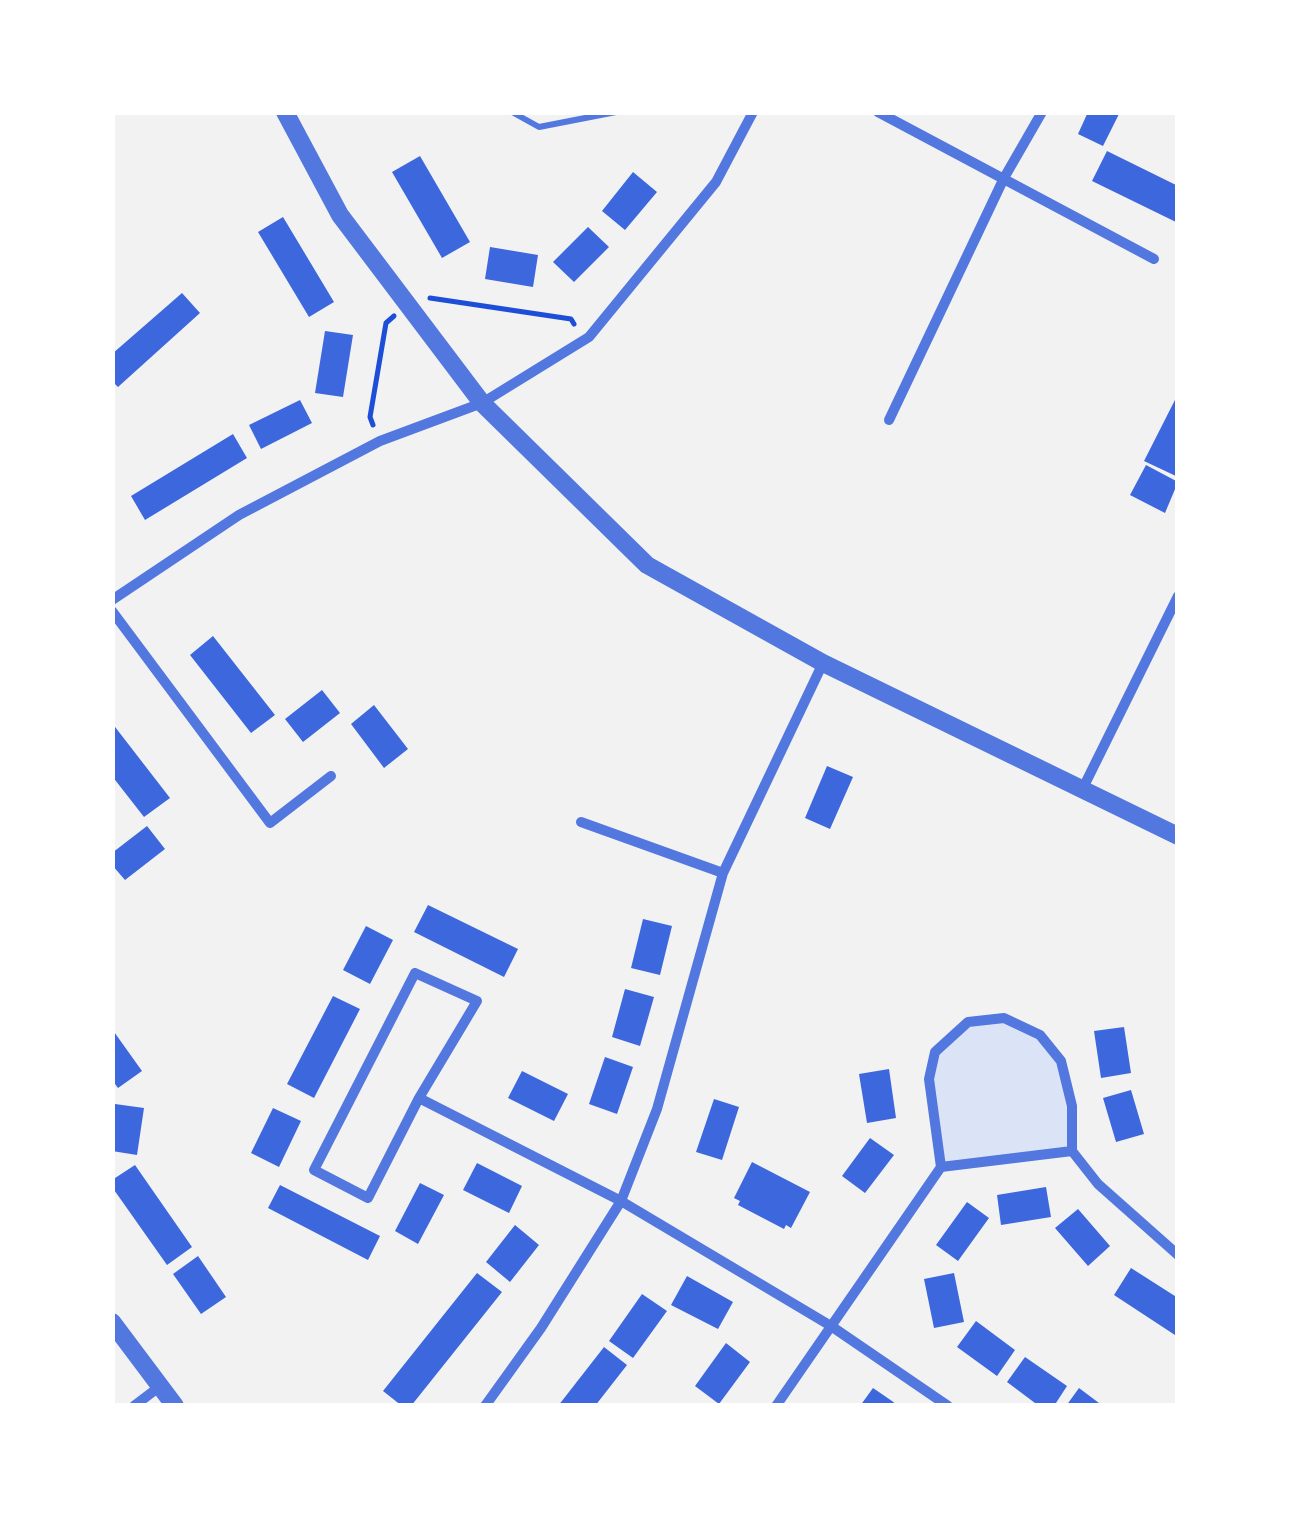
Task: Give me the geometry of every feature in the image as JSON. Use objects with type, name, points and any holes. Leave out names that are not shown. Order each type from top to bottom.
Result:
[{"type":"street","points":[[286,112],[340,215],[482,403],[647,564],[823,664],[1178,836]]},
{"type":"street","points":[[112,600],[238,515],[380,442],[482,403],[589,336],[716,182],[753,112]]},
{"type":"street","points":[[878,112],[1154,259]]},
{"type":"street","points":[[889,420],[1004,178],[1042,112]]},
{"type":"street","points":[[1082,790],[1178,596]]},
{"type":"street","points":[[112,611],[270,823],[331,776]]},
{"type":"street","points":[[485,1406],[542,1328],[621,1201],[657,1110],[723,873],[823,664]]},
{"type":"street","points":[[581,822],[723,873]]},
{"type":"street","points":[[415,974],[476,1001],[418,1098],[368,1198],[314,1170],[415,974]]},
{"type":"street","points":[[776,1406],[941,1167],[929,1080],[935,1052],[968,1022],[1004,1018],[1040,1036],[1061,1061],[1072,1106],[1072,1151],[1098,1184],[1178,1255]]},
{"type":"street","points":[[418,1098],[621,1201],[831,1326],[948,1406]]},
{"type":"street","points":[[941,1167],[1072,1151]]},
{"type":"street","points":[[112,1322],[175,1406]]},
{"type":"street","points":[[134,1406],[160,1387]]},
{"type":"lane","points":[[512,112],[538,127],[616,112]]},
{"type":"shaded area","points":[[1004,1018],[1040,1035],[1061,1061],[1072,1106],[1072,1151],[941,1167],[929,1080],[935,1052],[968,1022]]},
{"type":"building","points":[[1088,112],[1120,112],[1103,146],[1078,134]]},
{"type":"building","points":[[1107,151],[1178,186],[1178,223],[1092,181]]},
{"type":"building","points":[[420,156],[470,242],[442,258],[392,172]]},
{"type":"building","points":[[633,172],[657,192],[625,230],[602,211]]},
{"type":"building","points":[[283,217],[334,302],[309,317],[258,232]]},
{"type":"building","points":[[588,227],[609,247],[574,282],[553,262]]},
{"type":"building","points":[[490,247],[538,255],[533,287],[485,279]]},
{"type":"building","points":[[182,293],[200,313],[118,387],[112,381],[112,354]]},
{"type":"building","points":[[325,331],[353,335],[343,397],[315,393]]},
{"type":"building","points":[[1178,394],[1178,477],[1144,461]]},
{"type":"building","points":[[300,400],[312,423],[261,449],[249,425]]},
{"type":"building","points":[[233,434],[247,458],[145,520],[131,496]]},
{"type":"building","points":[[1146,465],[1178,482],[1165,513],[1130,495]]},
{"type":"building","points":[[213,636],[275,715],[251,733],[190,655]]},
{"type":"building","points":[[322,690],[340,713],[303,742],[285,719]]},
{"type":"building","points":[[374,705],[408,749],[384,768],[351,724]]},
{"type":"building","points":[[112,723],[170,798],[144,817],[112,776]]},
{"type":"building","points":[[827,766],[853,777],[830,829],[805,818]]},
{"type":"building","points":[[147,826],[165,849],[125,880],[112,865],[112,853]]},
{"type":"building","points":[[428,905],[518,949],[504,977],[414,932]]},
{"type":"building","points":[[643,919],[672,926],[660,975],[631,968]]},
{"type":"building","points":[[366,926],[393,940],[370,984],[343,970]]},
{"type":"building","points":[[625,989],[654,997],[640,1046],[612,1037]]},
{"type":"building","points":[[333,996],[360,1009],[314,1098],[287,1084]]},
{"type":"building","points":[[1124,1027],[1131,1073],[1101,1078],[1094,1031]]},
{"type":"building","points":[[112,1029],[142,1071],[118,1088],[112,1080]]},
{"type":"building","points":[[605,1057],[633,1067],[617,1114],[589,1104]]},
{"type":"building","points":[[889,1069],[896,1118],[867,1123],[859,1074]]},
{"type":"building","points":[[522,1071],[568,1094],[554,1121],[508,1098]]},
{"type":"building","points":[[1131,1090],[1144,1134],[1116,1142],[1103,1098]]},
{"type":"building","points":[[714,1099],[739,1107],[722,1160],[696,1152]]},
{"type":"building","points":[[115,1104],[144,1108],[137,1155],[112,1151]]},
{"type":"building","points":[[273,1108],[301,1121],[279,1167],[251,1153]]},
{"type":"building","points":[[870,1138],[894,1155],[865,1193],[842,1176]]},
{"type":"building","points":[[752,1162],[810,1192],[791,1228],[786,1225],[784,1229],[738,1205],[740,1201],[734,1198]]},
{"type":"building","points":[[477,1163],[522,1186],[509,1213],[463,1190]]},
{"type":"building","points":[[135,1165],[192,1247],[167,1265],[112,1187],[112,1180]]},
{"type":"building","points":[[420,1183],[444,1195],[418,1244],[395,1231]]},
{"type":"building","points":[[280,1185],[380,1236],[368,1260],[268,1208]]},
{"type":"building","points":[[1046,1187],[1051,1217],[1001,1225],[997,1195]]},
{"type":"building","points":[[967,1202],[989,1218],[958,1261],[936,1245]]},
{"type":"building","points":[[1078,1209],[1110,1246],[1088,1266],[1055,1228]]},
{"type":"building","points":[[515,1225],[539,1245],[510,1282],[486,1262]]},
{"type":"building","points":[[198,1256],[226,1297],[201,1314],[173,1274]]},
{"type":"building","points":[[1131,1268],[1178,1298],[1178,1337],[1114,1295]]},
{"type":"building","points":[[477,1273],[502,1292],[411,1406],[402,1406],[383,1391]]},
{"type":"building","points":[[954,1273],[964,1322],[934,1328],[924,1279]]},
{"type":"building","points":[[687,1276],[733,1302],[718,1329],[671,1305]]},
{"type":"building","points":[[642,1294],[667,1311],[633,1358],[609,1341]]},
{"type":"building","points":[[976,1321],[1015,1350],[997,1376],[957,1347]]},
{"type":"building","points":[[726,1343],[750,1362],[719,1404],[695,1386]]},
{"type":"building","points":[[604,1347],[627,1365],[595,1406],[558,1406]]},
{"type":"building","points":[[1025,1357],[1067,1386],[1054,1406],[1039,1406],[1007,1382]]},
{"type":"building","points":[[873,1388],[892,1401],[898,1406],[860,1406]]},
{"type":"building","points":[[1079,1388],[1103,1406],[1066,1406]]}]
